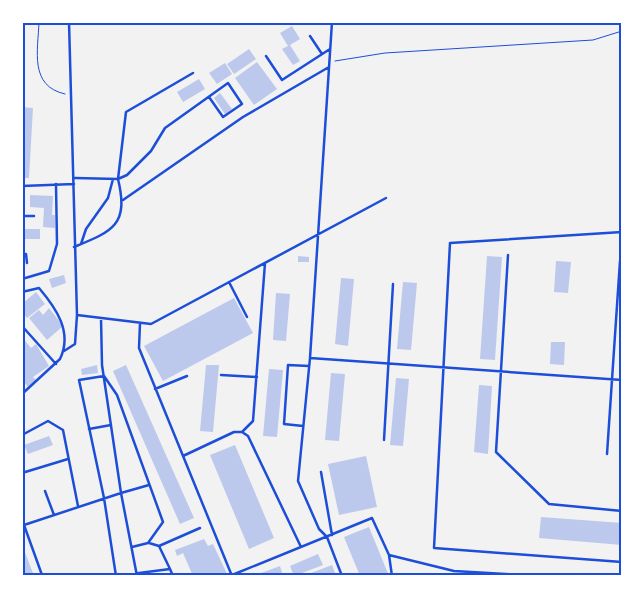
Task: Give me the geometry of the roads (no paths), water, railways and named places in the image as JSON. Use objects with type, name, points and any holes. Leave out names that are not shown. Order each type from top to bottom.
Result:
[{"type":"lane","points":[[22,394],[56,365],[64,351],[75,344],[77,315],[70,22]]},
{"type":"lane","points":[[332,22],[310,358],[298,481],[319,529],[327,537],[342,576]]},
{"type":"lane","points":[[310,36],[322,54]]},
{"type":"lane","points":[[266,56],[282,80],[330,49]]},
{"type":"lane","points":[[123,200],[243,117],[329,67]]},
{"type":"lane","points":[[74,247],[107,233],[116,224],[123,200],[118,179],[126,112],[193,73]]},
{"type":"lane","points":[[74,178],[118,179],[127,175],[151,152],[165,128],[228,83],[242,104],[223,118],[209,97]]},
{"type":"lane","points":[[81,244],[86,229],[108,198],[113,179]]},
{"type":"lane","points":[[22,279],[49,271],[57,244],[56,184]]},
{"type":"lane","points":[[22,186],[74,184]]},
{"type":"lane","points":[[77,315],[151,324],[386,198]]},
{"type":"lane","points":[[22,216],[34,216]]},
{"type":"lane","points":[[622,232],[450,243],[434,548],[622,562]]},
{"type":"lane","points":[[22,254],[26,254],[27,263]]},
{"type":"lane","points":[[508,256],[496,452],[549,504],[622,511]]},
{"type":"lane","points":[[607,454],[620,261]]},
{"type":"lane","points":[[242,432],[253,421],[265,263]]},
{"type":"lane","points":[[229,282],[247,317]]},
{"type":"lane","points":[[384,440],[393,284]]},
{"type":"lane","points":[[22,292],[39,288],[53,304],[64,326],[64,351]]},
{"type":"lane","points":[[101,318],[104,376],[121,493],[137,574]]},
{"type":"lane","points":[[140,323],[139,348],[232,575],[372,518],[389,555],[392,576]]},
{"type":"lane","points":[[22,326],[56,365]]},
{"type":"lane","points":[[310,358],[622,380]]},
{"type":"lane","points":[[303,426],[284,424],[288,365],[309,366]]},
{"type":"lane","points":[[221,375],[257,377]]},
{"type":"lane","points":[[104,376],[79,380],[104,498],[116,576],[170,569]]},
{"type":"lane","points":[[104,376],[117,395],[163,522],[148,543]]},
{"type":"lane","points":[[155,389],[188,376]]},
{"type":"lane","points":[[22,435],[48,421],[64,430],[78,506]]},
{"type":"lane","points":[[89,429],[111,425]]},
{"type":"lane","points":[[183,456],[234,432],[242,432],[248,436],[301,547]]},
{"type":"lane","points":[[22,473],[68,459]]},
{"type":"lane","points":[[321,472],[332,534]]},
{"type":"lane","points":[[24,526],[78,506],[150,485]]},
{"type":"lane","points":[[44,491],[54,515]]},
{"type":"lane","points":[[22,522],[42,575]]},
{"type":"lane","points":[[132,547],[148,543],[160,546],[200,528]]},
{"type":"lane","points":[[160,546],[173,576]]},
{"type":"lane","points":[[389,555],[454,571],[540,576]]}]
